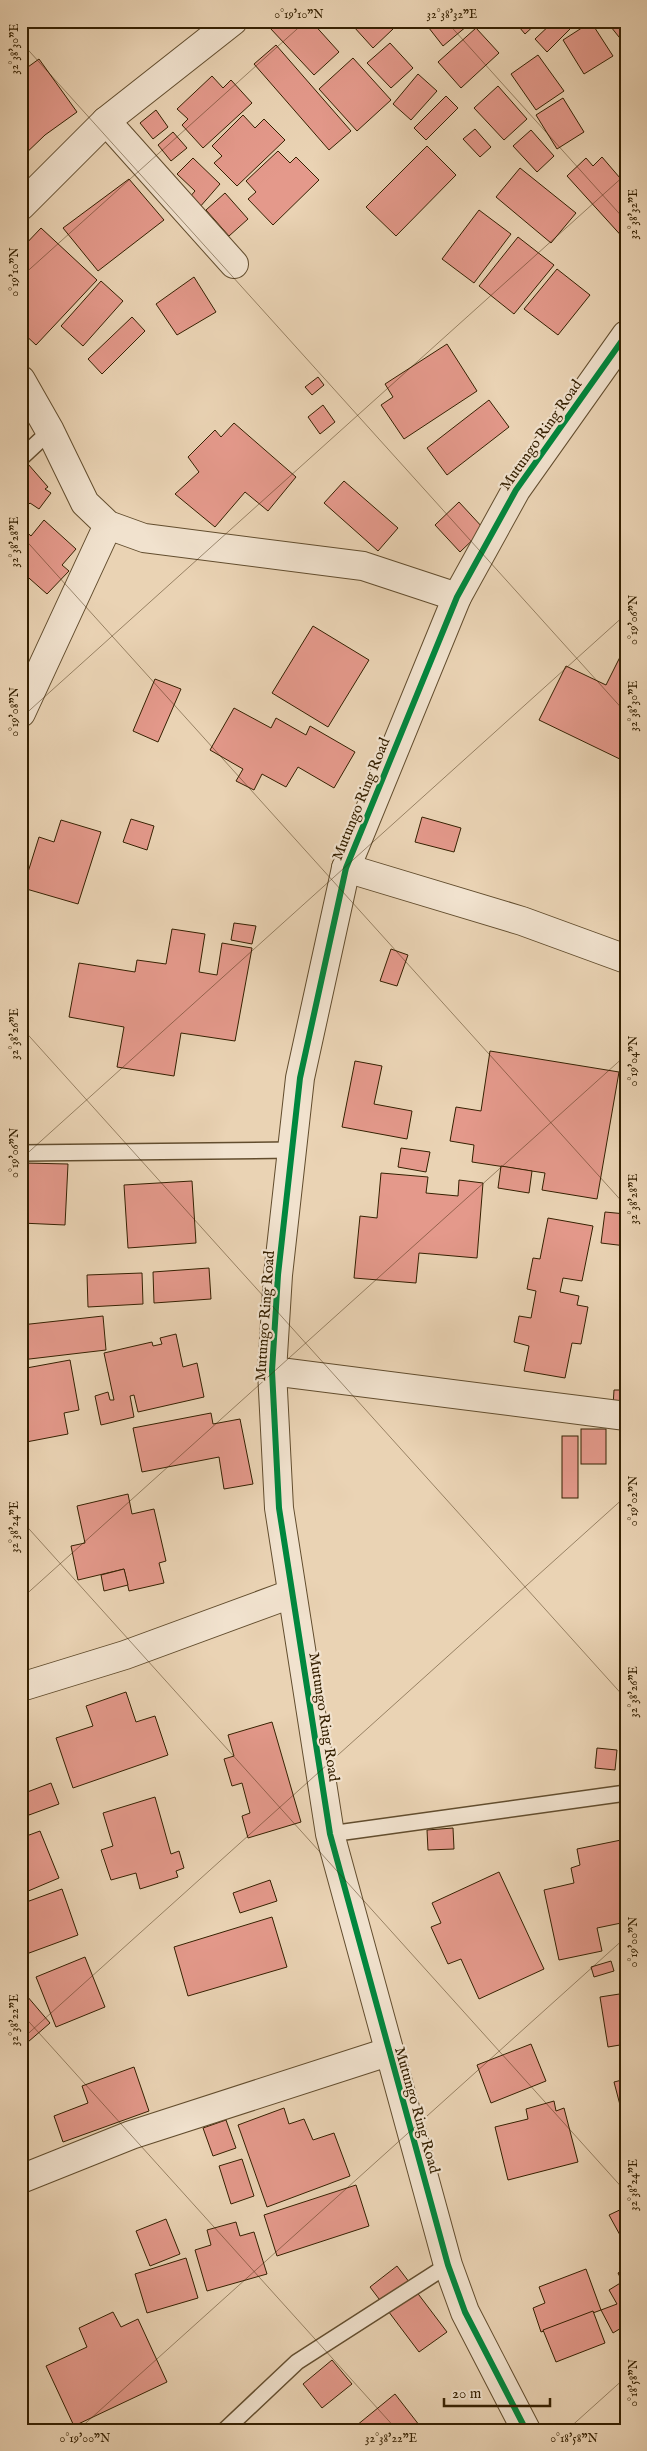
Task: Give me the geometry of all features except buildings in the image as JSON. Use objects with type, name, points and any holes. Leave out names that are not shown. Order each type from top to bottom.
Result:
[{"type":"street","points":[[22,202],[106,121],[233,21]]},
{"type":"street","points":[[106,121],[234,264]]},
{"type":"street","name":"Mutungo Ring Road","points":[[526,2430],[465,2312],[448,2265],[388,2052],[330,1834],[278,1508],[272,1371],[278,1275],[300,1078],[346,868],[457,597],[516,490],[626,335]]},
{"type":"street","points":[[21,380],[50,430],[85,503],[108,525],[144,538],[363,566],[457,597]]},
{"type":"street","points":[[21,713],[108,525]]},
{"type":"street","points":[[346,868],[522,922],[626,959]]},
{"type":"street","points":[[272,1371],[626,1416]]},
{"type":"street","points":[[21,1687],[125,1654],[291,1594]]},
{"type":"street","points":[[21,2179],[131,2135],[388,2052]]},
{"type":"lane","points":[[21,458],[50,430]]},
{"type":"lane","points":[[21,1153],[292,1150]]},
{"type":"lane","points":[[330,1834],[626,1793]]},
{"type":"lane","points":[[225,2430],[297,2362],[448,2265]]},
{"type":"cycle path","points":[[526,2430],[465,2312],[448,2265],[330,1834],[279,1508],[272,1371],[278,1275],[300,1078],[346,868],[457,597],[516,490],[626,335]]}]
